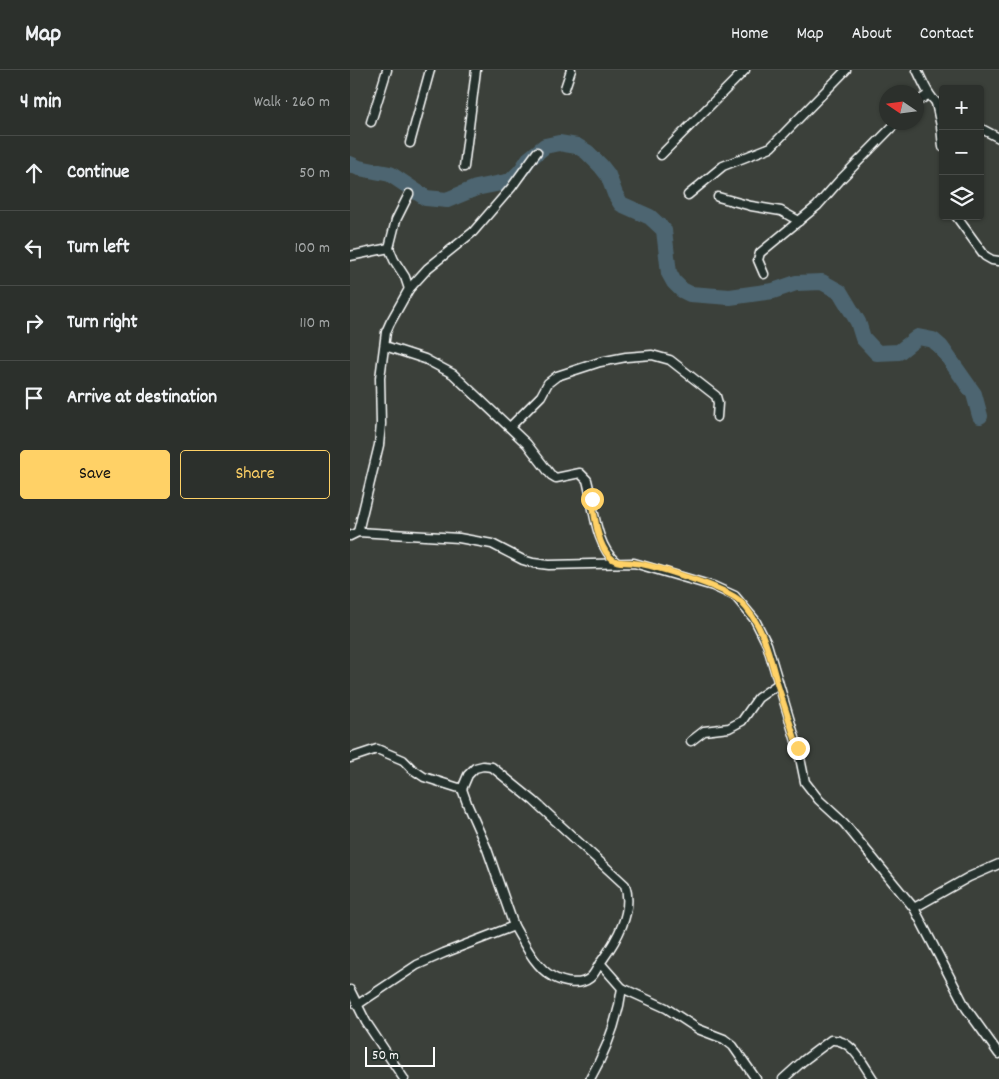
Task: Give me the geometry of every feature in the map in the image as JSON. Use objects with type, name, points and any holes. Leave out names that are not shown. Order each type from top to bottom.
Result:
[{"type":"street","points":[[370,122],[387,70]]},
{"type":"street","points":[[410,142],[430,70]]},
{"type":"street","points":[[464,167],[476,70]]},
{"type":"street","points":[[565,88],[571,70]]},
{"type":"street","points":[[661,155],[745,70]]},
{"type":"street","points":[[688,195],[723,166],[771,147],[846,70]]},
{"type":"street","points":[[917,70],[929,94],[939,106]]},
{"type":"street","points":[[924,97],[929,94]]},
{"type":"street","points":[[764,274],[758,260],[760,253],[817,206],[888,130]]},
{"type":"street","points":[[984,130],[999,138]]},
{"type":"street","points":[[358,532],[379,445],[381,424],[380,378],[386,332],[390,323],[409,289],[428,268],[473,232],[511,188],[537,152]]},
{"type":"street","points":[[409,194],[396,220],[389,248],[405,277],[409,289]]},
{"type":"street","points":[[718,196],[751,206],[781,211],[799,221]]},
{"type":"street","points":[[959,220],[985,256],[999,261]]},
{"type":"street","points":[[350,256],[389,248]]},
{"type":"street","points":[[385,346],[425,359],[453,374],[528,444],[551,475],[556,478],[580,473],[584,475],[587,480],[599,535],[605,550],[617,563]]},
{"type":"street","points":[[510,427],[541,396],[548,383],[557,376],[600,362],[652,355],[670,360],[716,396],[718,404],[717,417]]},
{"type":"street","points":[[350,536],[358,532],[459,538],[492,544],[522,560],[549,565],[634,563],[713,586],[735,596],[755,620],[767,644],[798,748],[805,782],[819,800],[844,823],[914,908],[966,1008],[999,1054]]},
{"type":"street","points":[[692,741],[704,730],[728,728],[742,721],[758,698],[778,684]]},
{"type":"street","points":[[350,758],[378,749],[403,760],[424,777],[462,788]]},
{"type":"street","points":[[483,766],[492,768],[534,801],[626,885],[629,895],[622,926],[616,940],[590,978],[583,982],[571,983],[553,978],[539,964],[514,926],[487,849],[462,788],[468,774],[475,768],[483,766]]},
{"type":"street","points":[[914,908],[969,877],[999,864]]},
{"type":"street","points":[[357,1005],[417,965],[444,952],[514,926]]},
{"type":"street","points":[[600,963],[622,988],[666,1008],[698,1029],[724,1039],[733,1046],[756,1079]]},
{"type":"street","points":[[590,1079],[597,1067],[618,1014],[622,988]]},
{"type":"street","points":[[350,990],[366,1022],[404,1079]]},
{"type":"street","points":[[783,1079],[831,1040],[836,1039],[841,1040],[850,1047],[873,1079]]},
{"type":"waterway","points":[[350,164],[359,168],[390,174],[426,198],[447,200],[476,188],[511,181],[529,159],[545,146],[559,143],[577,146],[587,152],[608,175],[621,204],[650,217],[664,230],[669,273],[682,290],[690,294],[730,297],[773,291],[796,283],[822,282],[840,292],[858,322],[863,338],[877,353],[899,352],[918,337],[933,340],[941,347],[974,394],[980,416]]},
{"type":"route","points":[[592,499],[599,535],[605,550],[617,563],[634,563],[713,586],[735,596],[748,610],[767,644],[798,748]]}]
